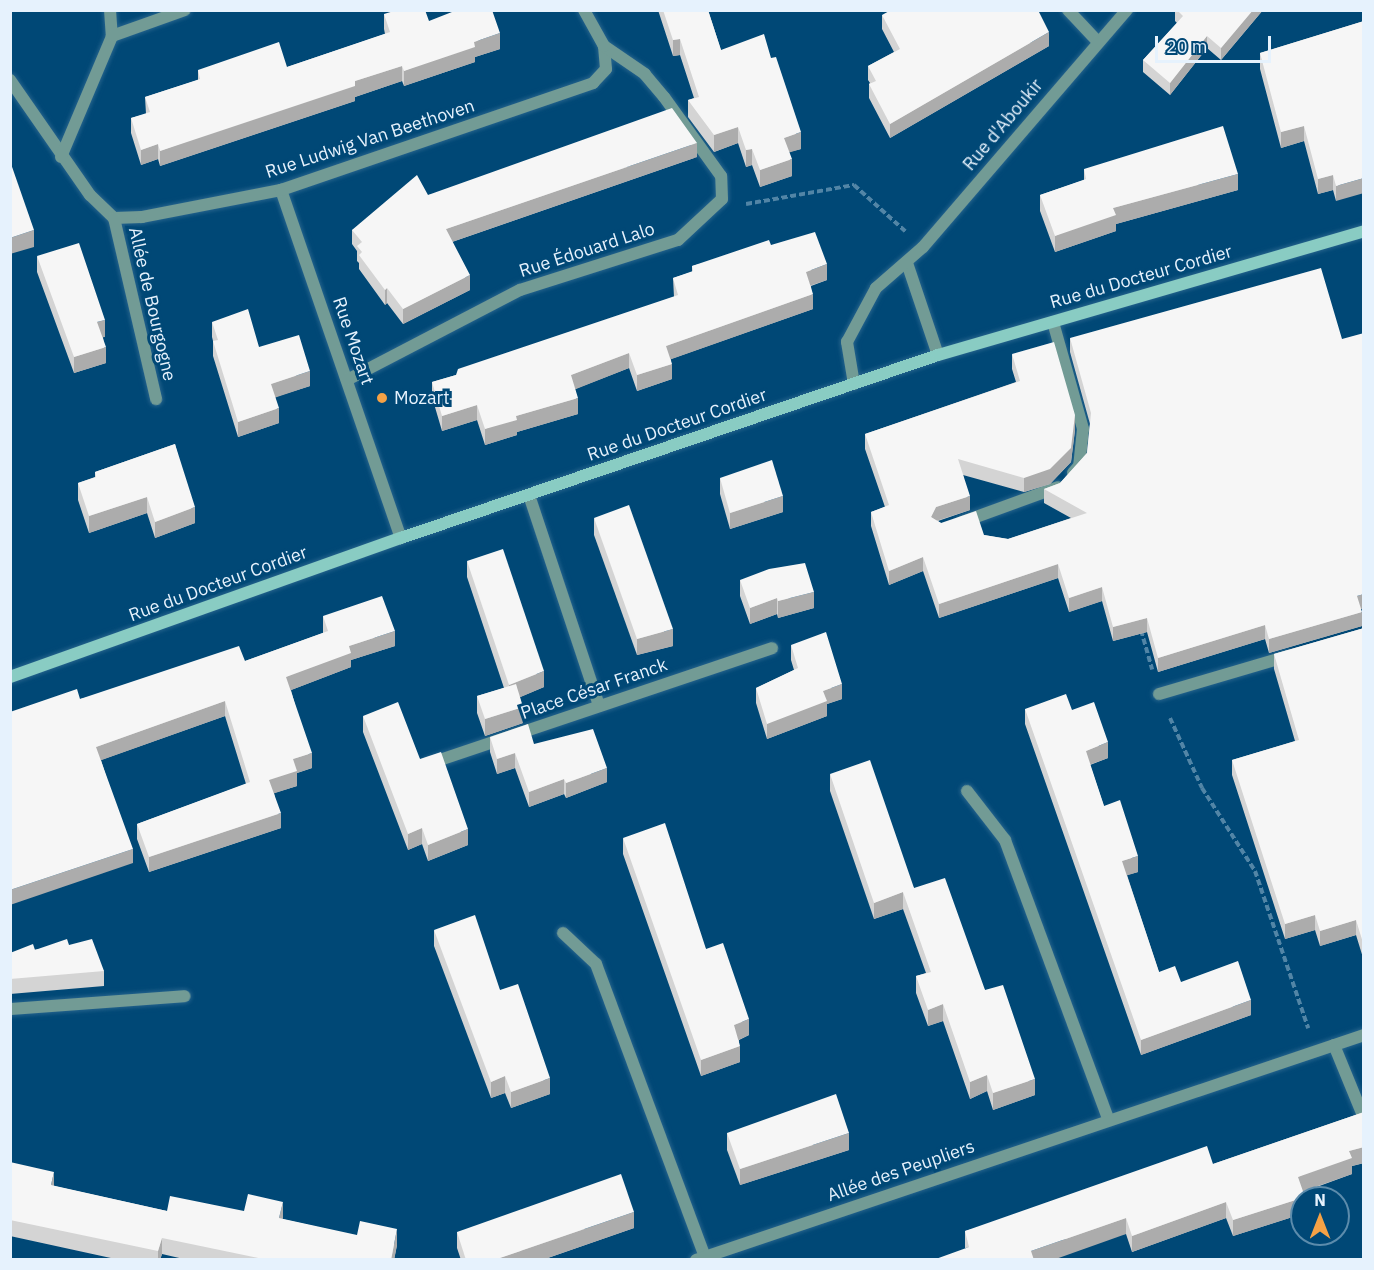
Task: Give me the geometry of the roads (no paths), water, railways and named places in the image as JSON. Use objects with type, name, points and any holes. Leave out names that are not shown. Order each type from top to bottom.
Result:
[{"type":"street","points":[[61,156],[112,36],[110,10]]},
{"type":"street","points":[[112,36],[185,10]]},
{"type":"street","points":[[584,10],[604,46]]},
{"type":"street","points":[[1068,10],[1098,42]]},
{"type":"street","name":"Rue d'Aboukir","points":[[854,384],[847,342],[876,288],[923,248],[1127,10]]},
{"type":"street","name":"Rue Édouard Lalo","points":[[346,380],[520,290],[678,240],[722,199],[721,176],[664,96],[645,74],[604,46]]},
{"type":"street","name":"Rue Ludwig Van Beethoven","points":[[114,218],[142,216],[281,190],[593,83],[606,69],[604,46]]},
{"type":"street","points":[[10,80],[90,195],[114,218]]},
{"type":"street","name":"Rue Mozart","points":[[281,190],[401,538]]},
{"type":"street","name":"Allée de Bourgogne","points":[[114,218],[156,399]]},
{"type":"street","name":"Rue du Docteur Cordier","points":[[10,677],[401,538],[938,355],[1364,231]]},
{"type":"street","points":[[907,263],[938,355]]},
{"type":"street","points":[[949,526],[1054,491],[1079,466],[1083,429],[1053,322]]},
{"type":"street","points":[[529,495],[599,706]]},
{"type":"street","name":"Place César Franck","points":[[427,764],[772,648]]},
{"type":"street","points":[[1159,694],[1307,651]]},
{"type":"street","points":[[968,791],[1005,840],[1108,1119]]},
{"type":"street","name":"Allée des Peupliers","points":[[563,933],[596,964],[701,1258],[1108,1119],[1364,1035]]},
{"type":"street","points":[[10,1009],[186,996]]},
{"type":"street","points":[[1334,1045],[1364,1118]]},
{"type":"place","name":"Mozart","points":[[382,398]]}]
